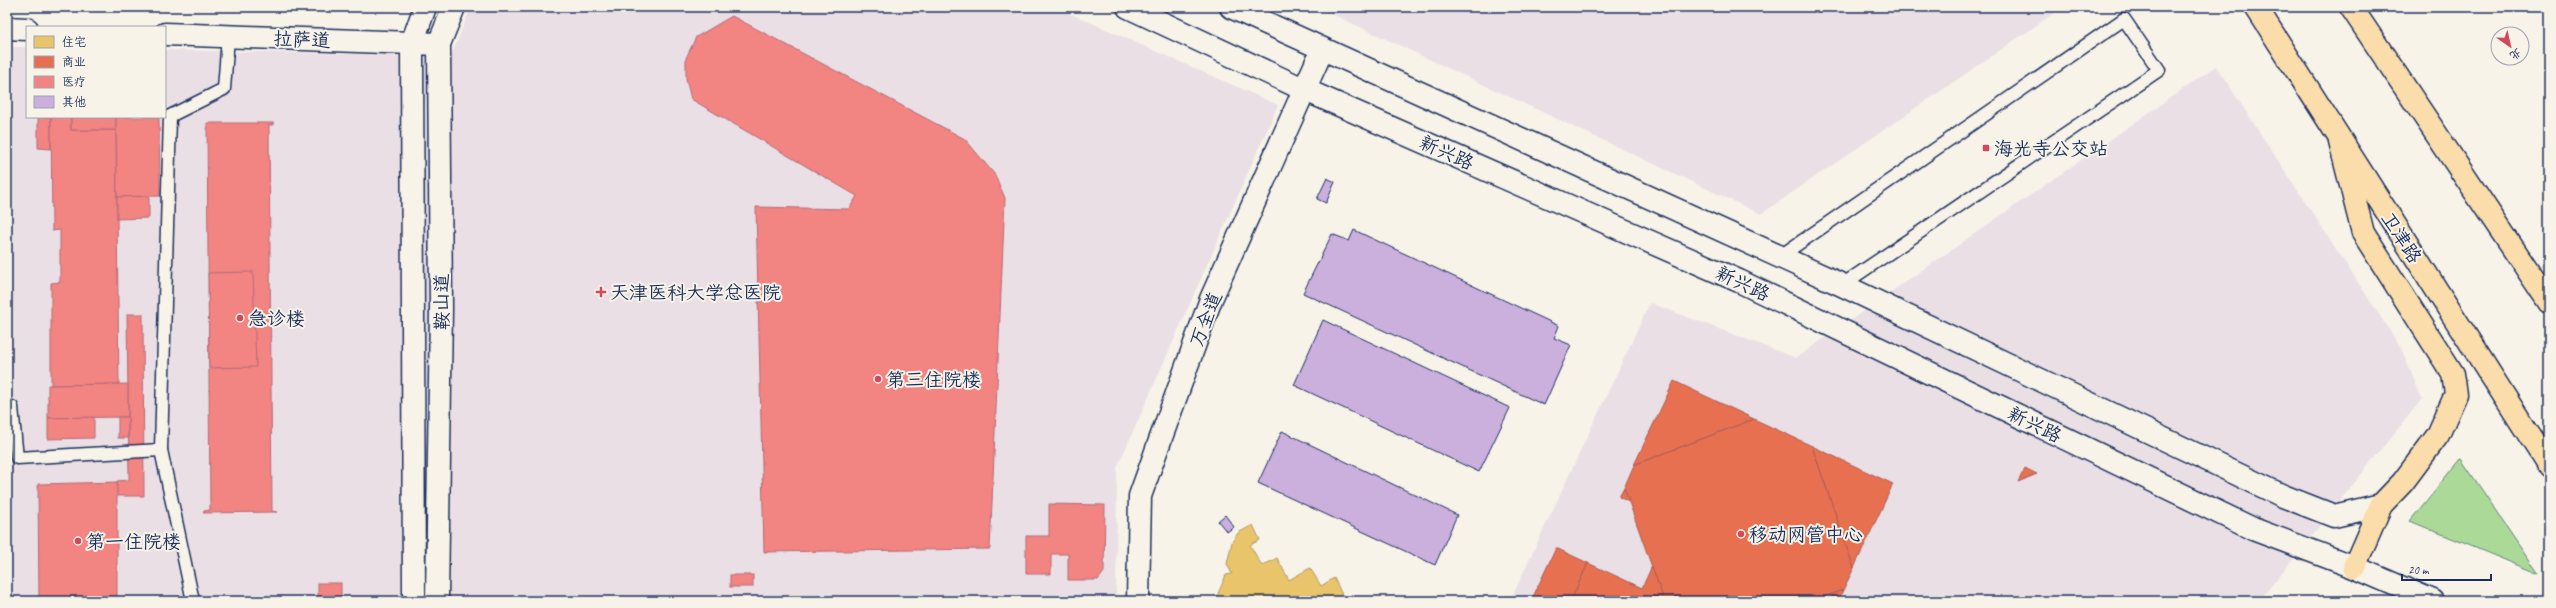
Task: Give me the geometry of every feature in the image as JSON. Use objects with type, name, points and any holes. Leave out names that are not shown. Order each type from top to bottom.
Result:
[{"type":"main road","name":"鞍山道","points":[[414,601],[412,43],[425,7]]},
{"type":"main road","name":"鞍山道","points":[[437,601],[441,308],[439,44],[454,7]]},
{"type":"main road","name":"新兴路","points":[[1128,7],[1303,89],[1739,281],[2253,529],[2354,567]]},
{"type":"main road","points":[[1231,7],[1322,50],[1842,285],[2283,496],[2334,516],[2381,505]]},
{"type":"main road","name":"卫津路","points":[[2256,7],[2549,466]]},
{"type":"main road","points":[[2351,7],[2549,302]]},
{"type":"main road","points":[[7,28],[26,29]]},
{"type":"main road","name":"拉萨道","points":[[166,34],[439,44]]},
{"type":"main road","name":"万全道","points":[[1138,601],[1140,496],[1211,299],[1303,89],[1322,50]]},
{"type":"main road","points":[[2339,138],[2363,233],[2453,374],[2456,394],[2438,435],[2403,482],[2381,505],[2354,567],[2433,601]]},
{"type":"lane","points":[[1779,256],[2124,19],[2159,70],[1842,285]]},
{"type":"lane","points":[[193,601],[161,450],[170,116],[224,89],[228,37]]},
{"type":"lane","points":[[7,407],[12,407],[17,458],[161,450]]},
{"type":"shaded area","name":"天津医科大学总医院","points":[[471,7],[1055,7],[1278,105],[1117,468],[1116,601],[7,601],[7,47],[26,47],[26,118],[166,118],[166,50],[451,56]]},
{"type":"shaded area","points":[[1317,7],[2063,7],[1761,214]]},
{"type":"shaded area","points":[[2216,66],[2401,348],[2422,399],[2259,601],[1510,601],[1650,303],[1796,358]]},
{"type":"green space","points":[[2461,459],[2539,574],[2410,521]]},
{"type":"building: 住宅","points":[[1253,525],[1260,540],[1250,545],[1262,566],[1277,558],[1289,580],[1310,568],[1321,586],[1334,578],[1345,601],[1215,601],[1226,575],[1232,574],[1227,564],[1232,542],[1238,533]]},
{"type":"building: 商业","points":[[1674,381],[1754,419],[1634,465]]},
{"type":"building: 商业","name":"移动网管中心","points":[[1754,419],[1812,446],[1854,568],[1843,590],[1813,601],[1664,601],[1624,488],[1634,465]]},
{"type":"building: 商业","points":[[1812,446],[1893,484],[1854,568]]},
{"type":"building: 商业","points":[[2025,468],[2037,474],[2018,482]]},
{"type":"building: 商业","points":[[1624,488],[1629,502],[1619,497]]},
{"type":"building: 商业","points":[[1556,548],[1588,563],[1571,601],[1531,601]]},
{"type":"building: 商业","points":[[1588,563],[1642,588],[1652,566],[1664,601],[1571,601]]},
{"type":"building: 商业","points":[[1843,590],[1839,600],[1829,595]]},
{"type":"building: 医疗","name":"第三住院楼","points":[[732,16],[965,139],[995,175],[1005,198],[990,549],[764,552],[756,207],[849,209],[857,196],[691,99],[686,79],[686,58],[696,37]]},
{"type":"building: 医疗","points":[[38,118],[51,118],[51,149],[38,148]]},
{"type":"building: 医疗","points":[[51,118],[71,118],[71,130],[116,130],[119,384],[51,385],[51,283],[60,282],[60,230],[52,231]]},
{"type":"building: 医疗","points":[[71,118],[116,118],[116,130],[71,130]]},
{"type":"building: 医疗","points":[[116,118],[159,118],[160,196],[117,197]]},
{"type":"building: 医疗","name":"急诊楼","points":[[207,123],[274,123],[274,125],[269,125],[272,511],[277,512],[203,513],[204,511],[210,510]]},
{"type":"building: 医疗","points":[[149,196],[149,218],[117,219],[117,197]]},
{"type":"building: 医疗","points":[[253,272],[256,367],[209,368],[208,273]]},
{"type":"building: 医疗","points":[[127,314],[143,314],[144,496],[116,496],[117,481],[129,480]]},
{"type":"building: 医疗","points":[[128,384],[128,417],[48,418],[48,385]]},
{"type":"building: 医疗","points":[[94,417],[94,438],[48,439],[48,418]]},
{"type":"building: 医疗","points":[[118,417],[128,417],[128,438],[118,438]]},
{"type":"building: 医疗","name":"第一住院楼","points":[[117,482],[117,601],[39,601],[38,484]]},
{"type":"building: 医疗","points":[[1049,504],[1105,505],[1104,572],[1098,580],[1068,580],[1068,554],[1051,554],[1051,574],[1026,574],[1026,536],[1049,536]]},
{"type":"building: 医疗","points":[[730,575],[753,575],[753,587],[730,587]]},
{"type":"building: 医疗","points":[[318,583],[341,583],[341,601],[318,601]]},
{"type":"building: 其他","points":[[1327,178],[1335,182],[1326,203],[1317,199]]},
{"type":"building: 其他","points":[[1354,230],[1559,326],[1554,338],[1571,345],[1544,405],[1303,293],[1332,234],[1349,241]]},
{"type":"building: 其他","points":[[1323,320],[1510,408],[1479,472],[1294,385]]},
{"type":"building: 其他","points":[[1282,431],[1457,515],[1435,565],[1258,483]]},
{"type":"building: 其他","points":[[1225,515],[1234,527],[1227,532],[1218,521]]},
{"type":"place","name":"海光寺公交站","points":[[1986,148]]},
{"type":"place","name":"天津医科大学总医院","points":[[601,292]]},
{"type":"place","name":"急诊楼","points":[[240,318]]},
{"type":"place","name":"第三住院楼","points":[[878,379]]},
{"type":"place","name":"移动网管中心","points":[[1741,534]]},
{"type":"place","name":"第一住院楼","points":[[78,541]]}]
